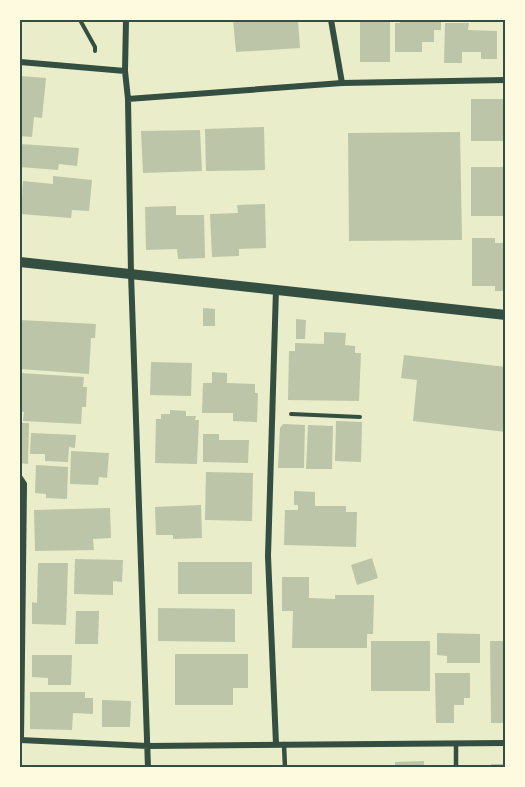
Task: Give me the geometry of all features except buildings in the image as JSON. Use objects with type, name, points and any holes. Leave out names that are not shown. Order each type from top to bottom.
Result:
[{"type":"street","points":[[126,20],[125,71],[128,99],[131,274],[148,768]]},
{"type":"street","points":[[331,20],[342,83]]},
{"type":"street","points":[[20,62],[125,71]]},
{"type":"street","points":[[128,99],[342,83],[506,80]]},
{"type":"street","points":[[20,262],[506,315]]},
{"type":"street","points":[[276,289],[268,556],[276,744]]},
{"type":"street","points":[[20,478],[24,484],[20,740],[148,746],[506,742]]},
{"type":"lane","points":[[456,743],[456,768]]},
{"type":"lane","points":[[284,744],[285,768]]},
{"type":"path","points":[[80,20],[94,47],[95,68]]},
{"type":"path","points":[[272,414],[360,417]]}]
